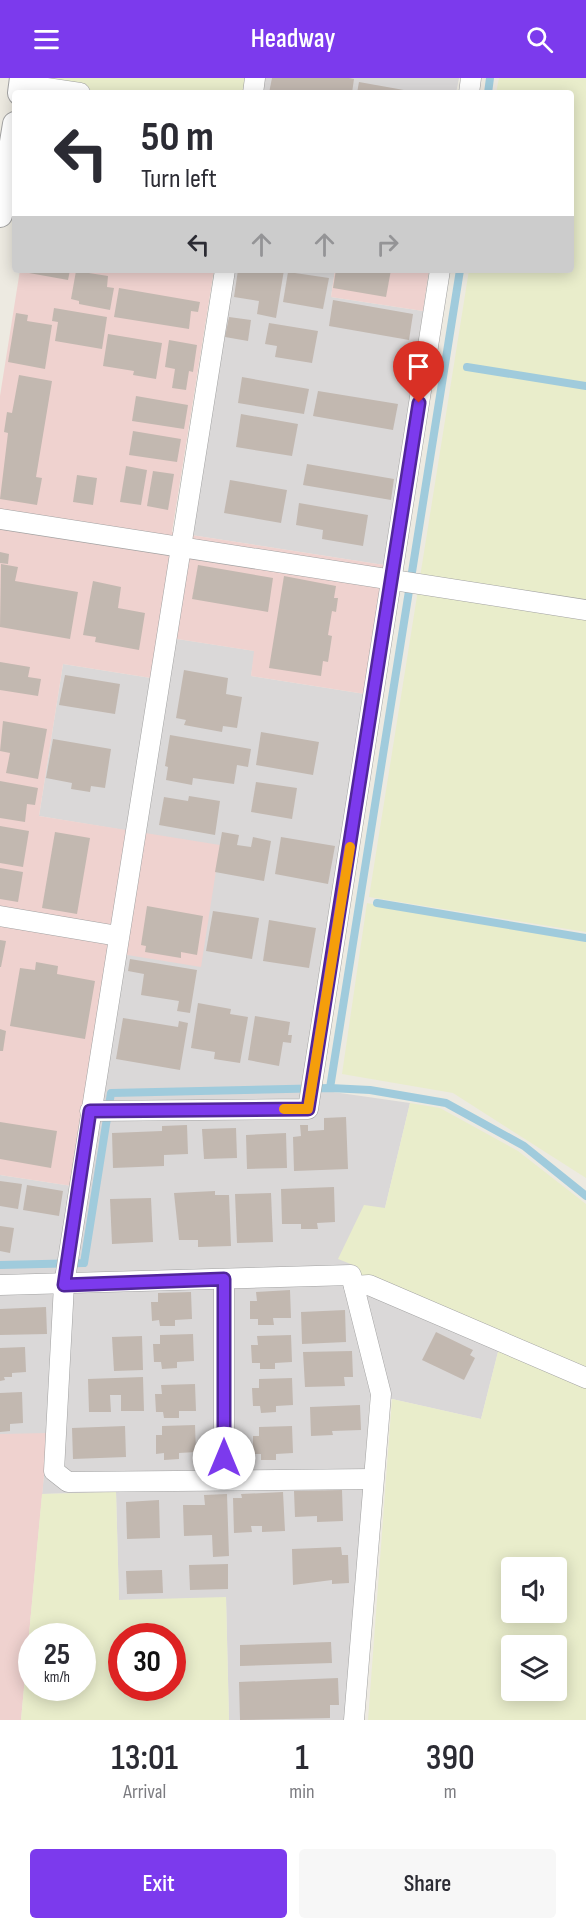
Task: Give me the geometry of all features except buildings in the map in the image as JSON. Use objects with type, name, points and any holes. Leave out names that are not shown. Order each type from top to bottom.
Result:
[{"type":"street","points":[[21,85],[58,90]]},
{"type":"street","points":[[0,216],[12,142]]},
{"type":"street","points":[[225,273],[118,936],[101,1111],[65,1279],[54,1471],[68,1482],[373,1479]]},
{"type":"street","points":[[101,1111],[308,1109],[395,582],[440,273]]},
{"type":"street","points":[[0,519],[586,610]]},
{"type":"street","points":[[0,916],[118,936]]},
{"type":"street","points":[[0,1284],[65,1279],[224,1279],[351,1275],[381,1394],[354,1720]]},
{"type":"street","points":[[224,1279],[224,1480]]},
{"type":"street","points":[[354,1286],[369,1285],[586,1378]]},
{"type":"shaded area","points":[[260,78],[459,78],[457,90],[258,90]]},
{"type":"shaded area","points":[[20,273],[214,273],[172,532],[384,565],[365,694],[251,676],[254,651],[158,636],[151,678],[63,664],[39,816],[220,845],[201,967],[109,952],[72,1186],[0,1175],[0,396]]},
{"type":"shaded area","points":[[231,273],[335,273],[331,297],[423,311],[384,565],[191,535]]},
{"type":"shaded area","points":[[335,273],[429,273],[423,311],[331,297]]},
{"type":"shaded area","points":[[158,636],[255,651],[251,676],[365,694],[305,1088],[410,1103],[385,1208],[358,1267],[499,1348],[481,1419],[392,1399],[370,1397],[347,1720],[229,1720],[226,1598],[119,1600],[116,1492],[42,1494],[48,1434],[0,1434],[0,1175],[72,1186],[108,952],[220,846],[39,816],[63,664],[151,678]]},
{"type":"shaded area","points":[[48,1433],[30,1623],[18,1623],[18,1701],[23,1701],[21,1720],[0,1720],[0,1434]]},
{"type":"green space","points":[[50,78],[246,78],[244,90],[48,90]]},
{"type":"green space","points":[[499,78],[586,78],[586,932],[369,897],[469,273],[574,273],[574,90],[497,90]]},
{"type":"green space","points":[[367,903],[586,942],[586,1178],[453,1093],[342,1074]]},
{"type":"green space","points":[[410,1103],[440,1108],[518,1151],[586,1204],[586,1370],[358,1276],[358,1267],[338,1259],[364,1205],[385,1208]]},
{"type":"green space","points":[[499,1348],[586,1384],[586,1720],[368,1720],[392,1399],[481,1419]]},
{"type":"green space","points":[[116,1492],[119,1600],[226,1597],[229,1720],[21,1720],[23,1701],[96,1701],[96,1623],[30,1623],[42,1494]]},
{"type":"waterway","points":[[488,90],[490,78]]},
{"type":"waterway","points":[[330,1088],[460,273]]},
{"type":"waterway","points":[[467,367],[586,386]]},
{"type":"waterway","points":[[377,903],[586,938]]},
{"type":"waterway","points":[[0,1265],[84,1263],[111,1093],[330,1088],[370,1090],[446,1103],[524,1146],[586,1196]]},
{"type":"slow traffic","points":[[284,1109],[308,1109],[350,847]]},
{"type":"route","points":[[224,1458],[224,1279],[64,1285],[90,1111],[308,1109],[419,403]]}]
